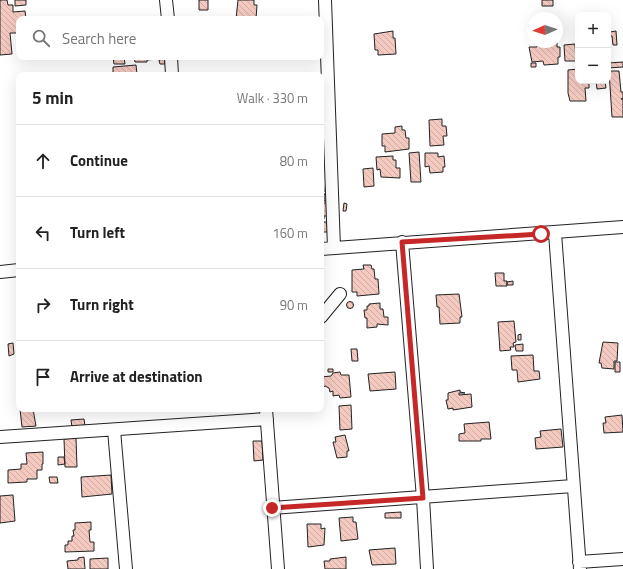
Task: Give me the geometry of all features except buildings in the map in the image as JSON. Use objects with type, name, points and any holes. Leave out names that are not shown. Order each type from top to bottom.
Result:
[{"type":"street","points":[[166,0],[168,16]]},
{"type":"street","points":[[325,0],[334,248]]},
{"type":"street","points":[[171,60],[172,72]]},
{"type":"street","points":[[324,249],[623,227]]},
{"type":"street","points":[[555,233],[565,358],[572,486],[580,566],[623,559]]},
{"type":"street","points":[[402,242],[423,498],[426,569]]},
{"type":"street","points":[[0,272],[16,270]]},
{"type":"street","points":[[324,313],[340,294]]},
{"type":"street","points":[[0,437],[114,430],[266,414],[272,508],[278,569]]},
{"type":"street","points":[[114,430],[126,569]]},
{"type":"street","points":[[272,508],[572,486]]},
{"type":"route","points":[[272,508],[423,498],[402,242],[541,234]]}]
